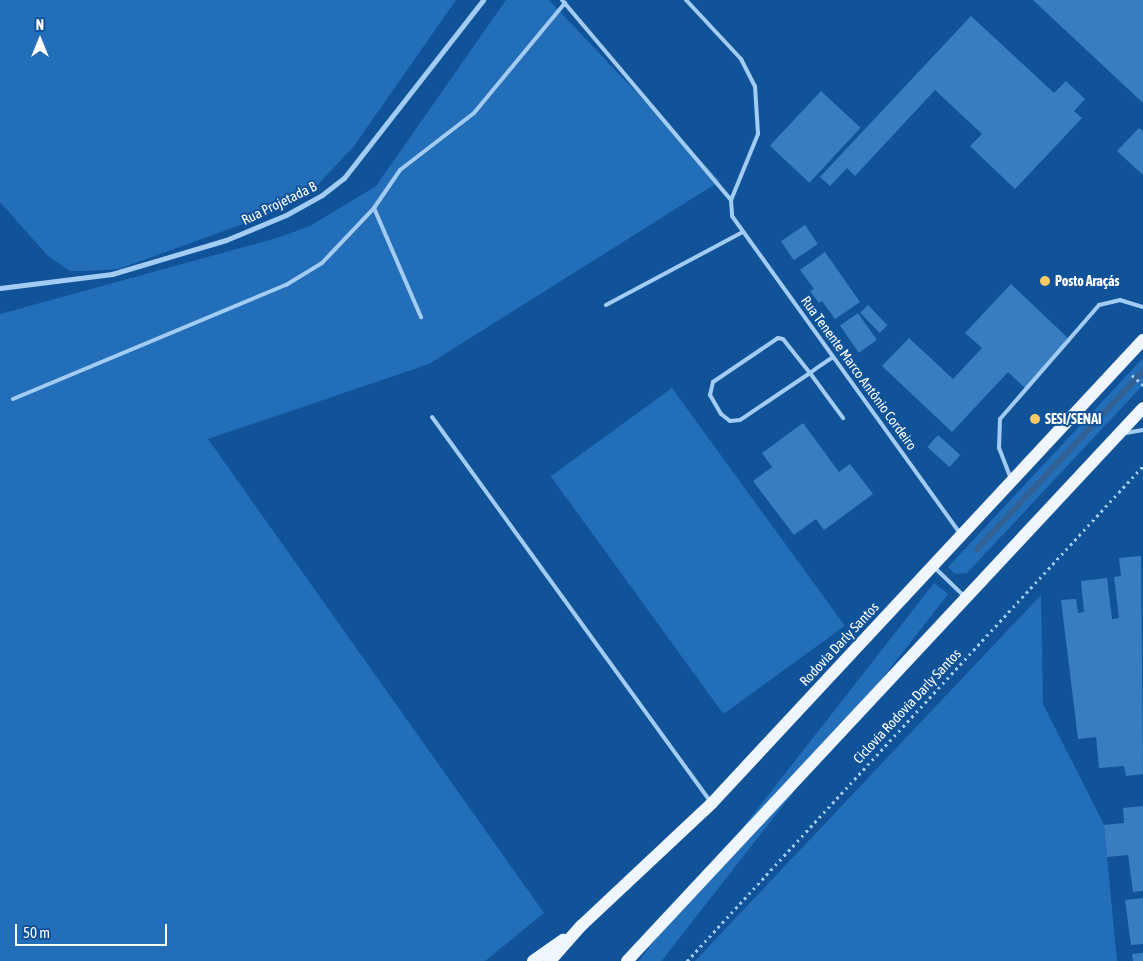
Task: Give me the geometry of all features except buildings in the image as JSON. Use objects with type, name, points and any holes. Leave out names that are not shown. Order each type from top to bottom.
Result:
[{"type":"main road","name":"Rodovia Darly Santos","points":[[550,961],[581,926],[712,803],[1143,340]]},
{"type":"main road","points":[[627,961],[1143,408]]},
{"type":"main road","points":[[533,961],[581,926]]},
{"type":"street","name":"Rua Projetada B","points":[[0,288],[112,274],[226,240],[322,195],[344,178],[483,0]]},
{"type":"lane","points":[[12,400],[286,285],[322,263],[374,208],[407,164],[474,113],[563,2],[731,200],[758,134],[755,86],[741,59],[686,0]]},
{"type":"lane","name":"Rua Tenente Marco Antônio Cordeiro","points":[[731,200],[732,216],[743,232],[961,534]]},
{"type":"lane","points":[[374,208],[421,318]]},
{"type":"lane","points":[[606,305],[743,232]]},
{"type":"lane","points":[[1012,480],[999,448],[1000,419],[1099,305],[1120,300],[1143,306]]},
{"type":"lane","points":[[833,357],[810,373],[740,420],[730,421],[721,414],[710,395],[713,382],[773,338],[783,339],[810,373],[843,418]]},
{"type":"lane","points":[[432,417],[712,803]]},
{"type":"lane","points":[[1113,440],[1132,431],[1143,430]]},
{"type":"lane","points":[[933,566],[966,597]]},
{"type":"path","points":[[1129,372],[1143,385]]},
{"type":"path","name":"Ciclovia Rodovia Darly Santos","points":[[687,961],[1143,466]]},
{"type":"shaded area","points":[[0,0],[456,0],[354,146],[312,191],[265,216],[119,269],[70,271],[48,256],[0,202]]},
{"type":"shaded area","points":[[506,0],[549,0],[720,181],[429,364],[208,439],[544,913],[485,961],[0,961],[0,314],[277,238],[310,226],[376,186]]},
{"type":"shaded area","points":[[1143,358],[1143,385],[967,573],[955,574],[948,567]]},
{"type":"shaded area","points":[[672,388],[845,626],[723,714],[551,476]]},
{"type":"shaded area","points":[[934,583],[948,594],[662,961],[639,961]]},
{"type":"shaded area","points":[[1041,595],[1043,704],[1104,825],[1117,961],[695,961]]},
{"type":"waterway","points":[[977,549],[1143,371]]},
{"type":"place","name":"Posto Araçás","points":[[1045,281]]},
{"type":"place","name":"SESI/SENAI","points":[[1035,419]]}]
